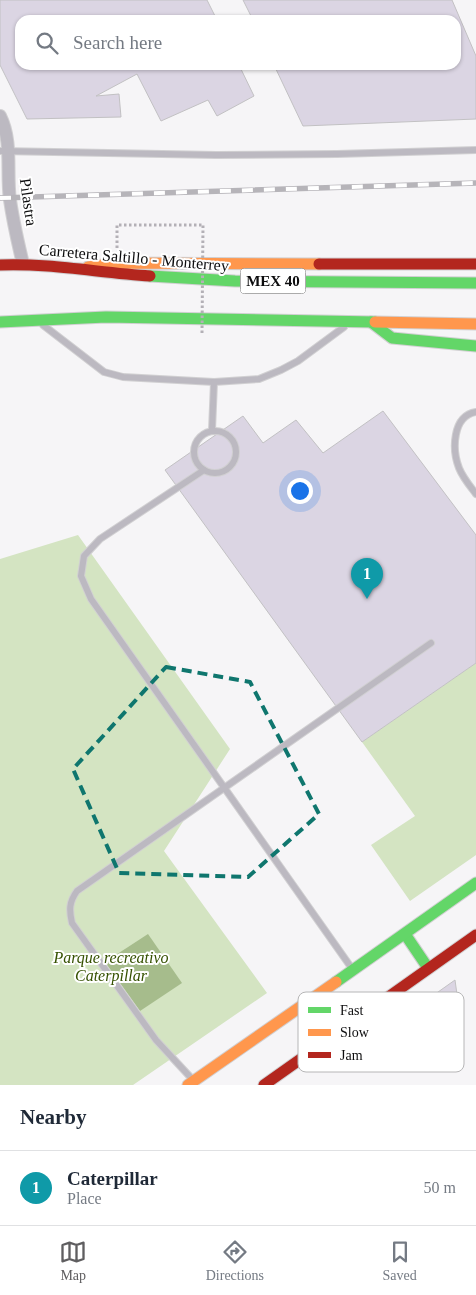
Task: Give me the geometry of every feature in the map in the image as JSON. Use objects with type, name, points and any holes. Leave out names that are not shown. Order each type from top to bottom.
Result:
[{"type":"main road","name":"Carretera Saltillo - Monterrey","points":[[0,265],[23,264],[114,274],[235,281],[476,284]]},
{"type":"main road","name":"MEX 40","points":[[72,270],[117,264],[476,264]]},
{"type":"main road","points":[[0,322],[106,317],[294,319],[476,324]]},
{"type":"main road","points":[[371,322],[392,338],[476,346]]},
{"type":"main road","points":[[324,992],[476,883]]},
{"type":"main road","points":[[405,934],[428,968]]},
{"type":"main road","points":[[394,992],[476,935]]},
{"type":"main road","points":[[193,1084],[298,1010]]},
{"type":"main road","points":[[264,1085],[298,1061]]},
{"type":"street","name":"Pilastra","points":[[0,116],[4,124],[4,150],[9,198],[23,264]]},
{"type":"lane","points":[[4,150],[216,156],[476,150]]},
{"type":"lane","points":[[36,320],[104,372],[123,377],[214,382],[259,378],[281,370],[298,361],[350,322]]},
{"type":"lane","points":[[212,430],[214,382]]},
{"type":"lane","points":[[476,412],[467,416],[457,428],[454,447],[460,470],[476,494]]},
{"type":"lane","points":[[212,430],[219,431],[232,438],[236,452],[235,460],[231,466],[218,473],[204,470],[198,465],[194,451],[199,437],[212,430]]},
{"type":"lane","points":[[204,470],[100,539],[84,556],[81,576],[91,599],[354,971]]},
{"type":"lane","points":[[193,1084],[156,1040],[72,923],[69,912],[71,900],[77,891],[430,643]]},
{"type":"path","points":[[117,225],[203,225],[202,333]]},
{"type":"highlighted area","points":[[166,667],[250,682],[319,814],[248,877],[119,873],[73,769]]},
{"type":"green space","name":"Parque recreativo Caterpillar","points":[[78,535],[230,749],[164,851],[267,993],[133,1085],[0,1085],[0,559]]},
{"type":"green space","points":[[476,663],[476,855],[410,901],[371,845],[415,816],[362,742]]},
{"type":"shaded area","points":[[148,934],[182,983],[140,1011],[105,962]]},
{"type":"building","points":[[0,0],[207,0],[214,15],[15,15],[15,70],[241,70],[254,96],[217,116],[208,100],[161,121],[137,74],[96,96],[119,94],[121,117],[27,119],[0,65]]},
{"type":"building","points":[[243,0],[452,0],[458,15],[250,15]]},
{"type":"building","points":[[461,21],[476,56],[476,119],[303,126],[276,70],[461,70]]},
{"type":"building","points":[[383,411],[476,535],[476,663],[362,742],[165,470],[243,416],[263,443],[296,420],[323,453]]},
{"type":"building","points":[[455,980],[457,992],[438,992]]},
{"type":"railway","points":[[0,198],[476,183]]},
{"type":"traffic: fast","points":[[150,276],[235,281],[476,283]]},
{"type":"traffic: fast","points":[[0,322],[106,317],[375,322]]},
{"type":"traffic: fast","points":[[371,322],[392,338],[476,346]]},
{"type":"traffic: fast","points":[[336,982],[476,883]]},
{"type":"traffic: fast","points":[[405,934],[428,968]]},
{"type":"traffic: slow","points":[[88,267],[117,263],[319,264]]},
{"type":"traffic: slow","points":[[375,322],[476,324]]},
{"type":"traffic: slow","points":[[322,992],[336,982]]},
{"type":"traffic: slow","points":[[188,1085],[298,1008]]},
{"type":"traffic: jam","points":[[319,264],[476,264]]},
{"type":"traffic: jam","points":[[0,265],[56,267],[150,276]]},
{"type":"traffic: jam","points":[[395,992],[476,935]]},
{"type":"traffic: jam","points":[[264,1085],[298,1061]]},
{"type":"place","name":"Caterpillar","points":[[367,599]]}]
